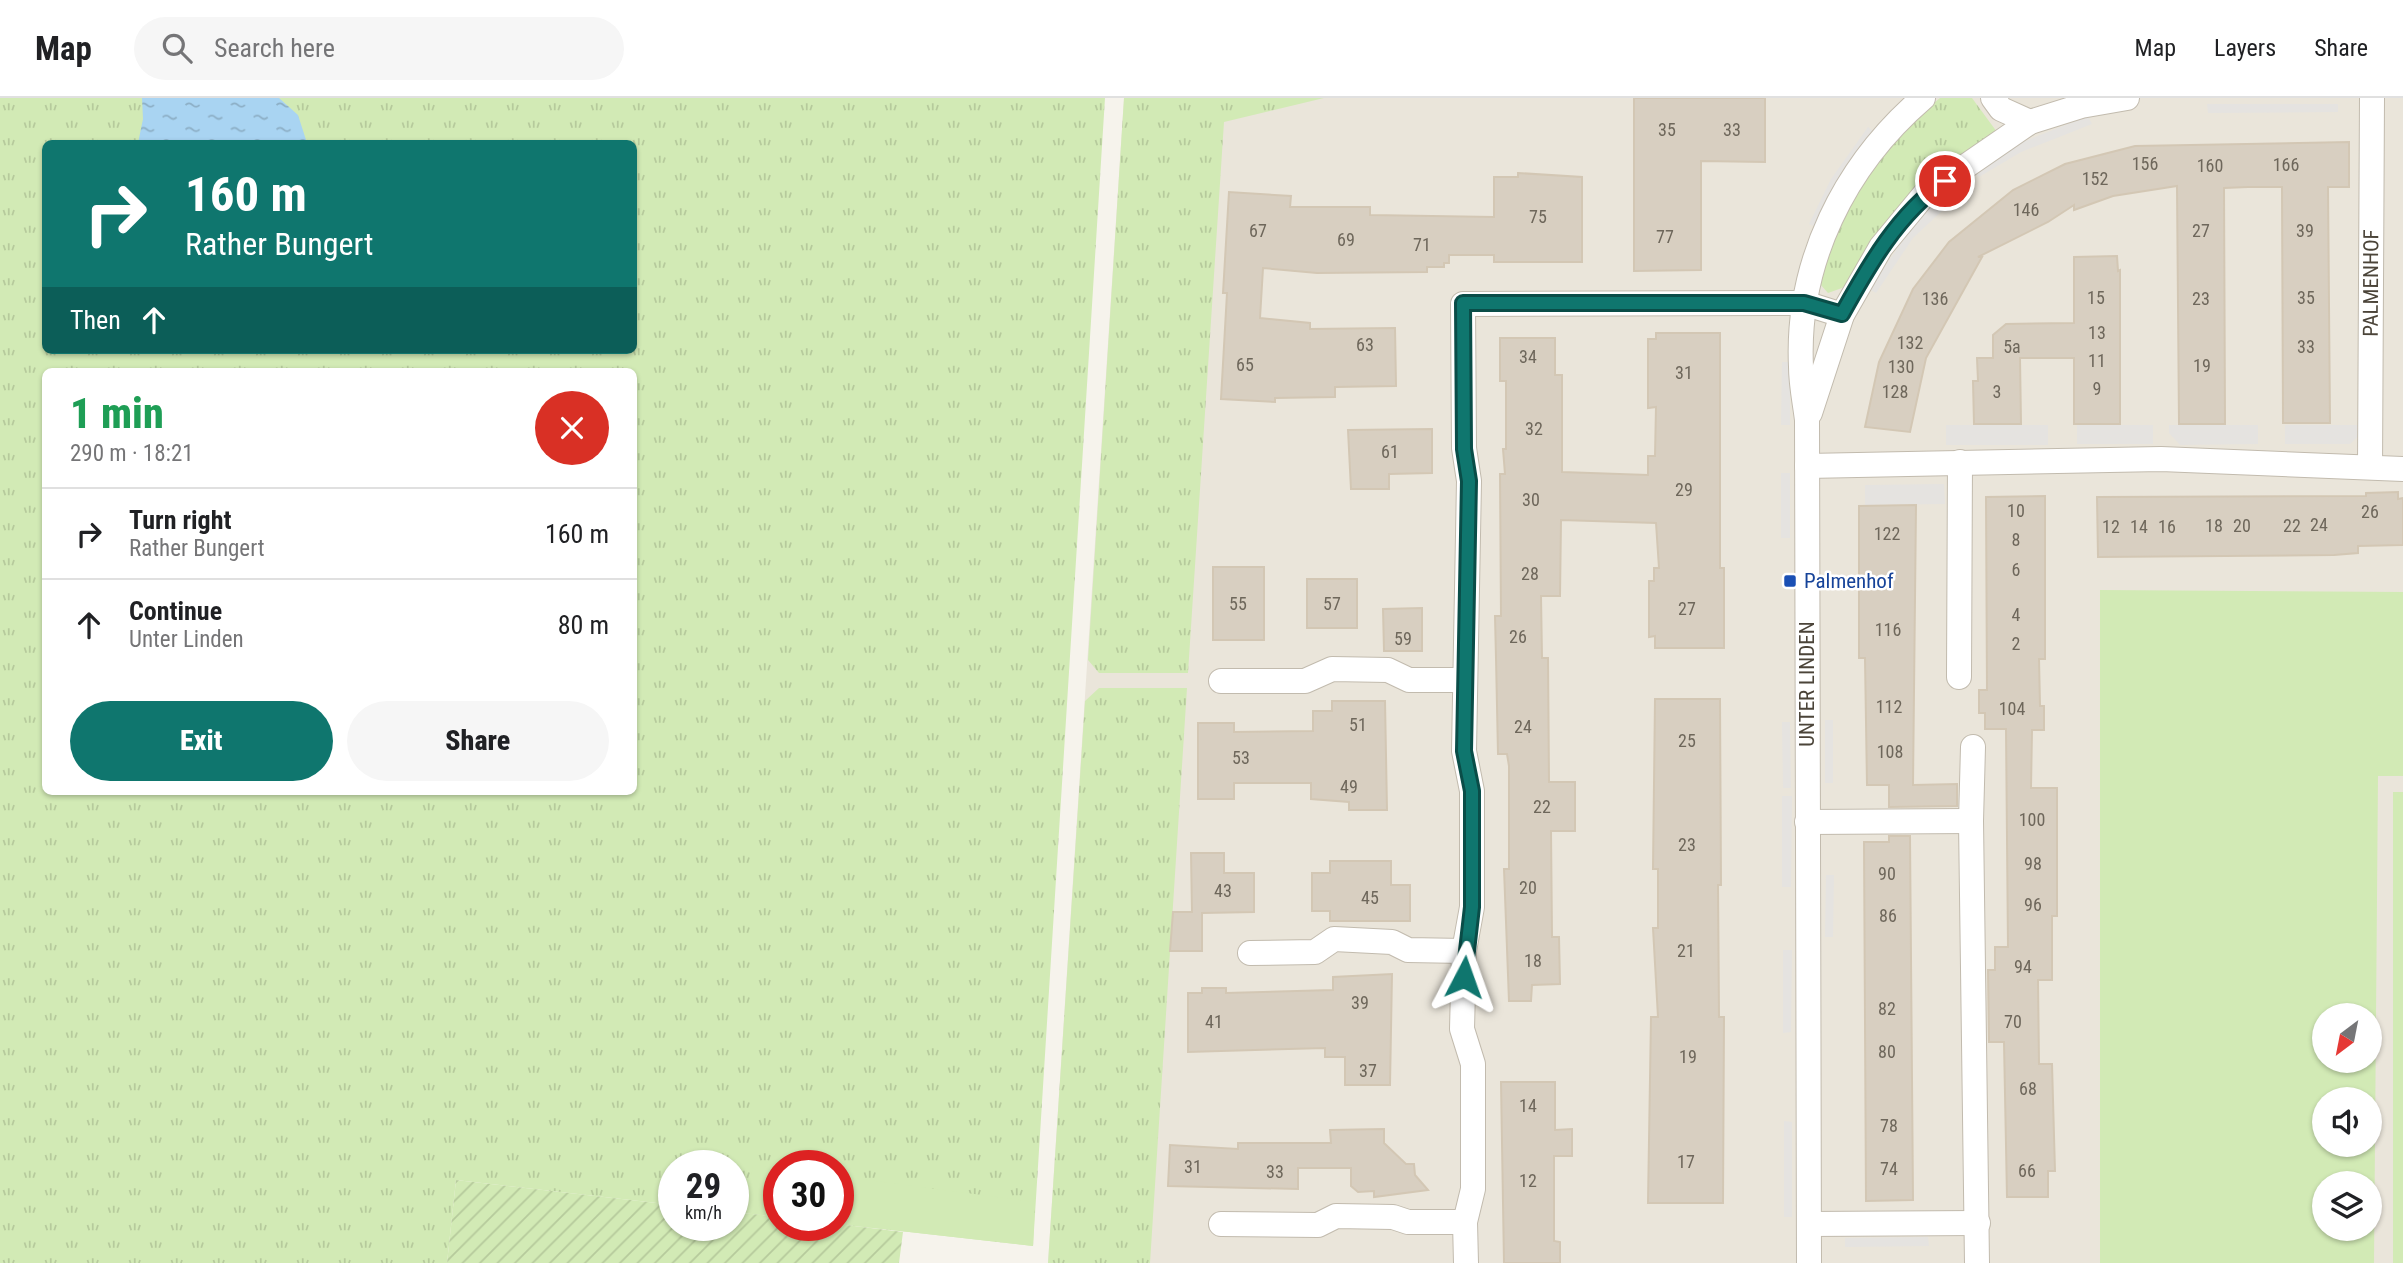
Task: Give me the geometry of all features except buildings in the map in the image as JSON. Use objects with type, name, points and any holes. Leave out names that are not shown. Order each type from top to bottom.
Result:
[{"type":"street","name":"UNTER LINDEN","points":[[1809,1263],[1807,420],[1801,367],[1804,303],[1811,270],[1840,199],[1866,157],[1887,131],[1923,98]]},
{"type":"street","points":[[1993,98],[2001,109],[2030,122]]},
{"type":"street","name":"UNTER LINDEN","points":[[1807,420],[1842,314],[1881,247],[1924,195],[2030,122],[2081,106],[2127,98]]},
{"type":"street","name":"PALMENHOF","points":[[2370,467],[2372,98]]},
{"type":"street","points":[[1466,1263],[1465,1222],[1473,1189],[1474,1064],[1462,1030],[1464,951],[1472,907],[1472,791],[1464,751],[1469,481],[1464,449],[1463,303],[1804,303],[1842,314]]},
{"type":"street","points":[[1807,466],[2161,460],[2403,468]]},
{"type":"street","points":[[1959,677],[1960,462]]},
{"type":"street","points":[[1221,681],[1305,681],[1332,669],[1388,670],[1409,680],[1464,680]]},
{"type":"street","points":[[1973,747],[1971,821],[1977,1263]]},
{"type":"street","points":[[1807,822],[1971,821]]},
{"type":"street","points":[[1250,953],[1315,952],[1334,939],[1392,942],[1408,950],[1464,951]]},
{"type":"street","points":[[1221,1224],[1318,1224],[1336,1216],[1393,1217],[1408,1222],[1465,1222]]},
{"type":"street","points":[[1809,1224],[1978,1223]]},
{"type":"shaded area","points":[[1124,98],[2403,98],[2403,1263],[1048,1263]]},
{"type":"shaded area","points":[[2207,104],[2338,104],[2338,112],[2208,113]]},
{"type":"shaded area","points":[[2088,116],[2092,124],[2021,152],[1979,177],[1973,170],[2015,145]]},
{"type":"shaded area","points":[[1868,127],[1874,132],[1816,227],[1809,224],[1831,179]]},
{"type":"shaded area","points":[[1965,177],[1971,184],[1913,238],[1876,293],[1869,289],[1919,218]]},
{"type":"shaded area","points":[[1782,362],[1790,362],[1790,425],[1781,425]]},
{"type":"shaded area","points":[[1946,425],[2048,425],[2048,445],[1946,445]]},
{"type":"shaded area","points":[[2077,425],[2153,425],[2153,444],[2077,444]]},
{"type":"shaded area","points":[[2169,425],[2258,425],[2258,444],[2180,445],[2169,433]]},
{"type":"shaded area","points":[[2285,425],[2363,425],[2364,431],[2350,444],[2285,444]]},
{"type":"shaded area","points":[[1781,473],[1790,473],[1790,538],[1781,538]]},
{"type":"shaded area","points":[[1944,484],[1945,504],[1865,505],[1865,485]]},
{"type":"shaded area","points":[[1825,720],[1833,720],[1833,783],[1825,783]]},
{"type":"shaded area","points":[[1782,722],[1790,722],[1791,788],[1783,788]]},
{"type":"shaded area","points":[[1782,796],[1792,796],[1791,887],[1782,887]]},
{"type":"shaded area","points":[[1826,875],[1834,875],[1833,937],[1825,937]]},
{"type":"shaded area","points":[[1783,950],[1792,950],[1791,1032],[1783,1033]]},
{"type":"shaded area","points":[[1784,1121],[1792,1122],[1792,1217],[1784,1217]]},
{"type":"shaded area","points":[[1928,1237],[1929,1246],[1845,1247],[1845,1238]]},
{"type":"green space","points":[[0,98],[1105,98],[1033,1246],[854,1226],[854,1150],[763,1150],[763,1215],[749,1214],[749,1150],[658,1150],[658,1203],[456,1180],[447,1263],[0,1263]]},
{"type":"green space","points":[[1124,98],[1324,98],[1224,122],[1188,673],[1099,673],[1088,660]]},
{"type":"green space","points":[[1940,98],[1972,98],[1997,132],[1850,281],[1842,288],[1828,293],[1820,284],[1837,228],[1856,191],[1894,141]]},
{"type":"green space","points":[[2100,590],[2403,592],[2403,776],[2378,776],[2376,1003],[2312,1003],[2312,1073],[2376,1073],[2375,1087],[2312,1087],[2312,1157],[2375,1157],[2375,1171],[2312,1171],[2312,1241],[2374,1241],[2374,1263],[2100,1263]]},
{"type":"green space","points":[[1099,688],[1187,688],[1150,1263],[1048,1263],[1085,701]]},
{"type":"green space","points":[[2393,792],[2403,792],[2403,1263],[2393,1263]]},
{"type":"green space","points":[[753,1165],[763,1166],[763,1215],[749,1213]]},
{"type":"green space","points":[[854,1178],[1035,1202],[1033,1246],[854,1226]]},
{"type":"green space","points":[[456,1180],[658,1203],[658,1241],[749,1241],[749,1214],[763,1215],[763,1241],[854,1241],[854,1226],[903,1232],[899,1263],[447,1263]]},
{"type":"water","points":[[142,98],[279,98],[298,115],[306,140],[139,140],[143,119]]},
{"type":"place","name":"Palmenhof","points":[[1790,581]]},
{"type":"route","points":[[1464,977],[1464,951],[1472,907],[1472,791],[1464,751],[1469,481],[1464,449],[1463,303],[1804,303],[1842,314],[1881,247],[1924,195],[1945,181]]}]
